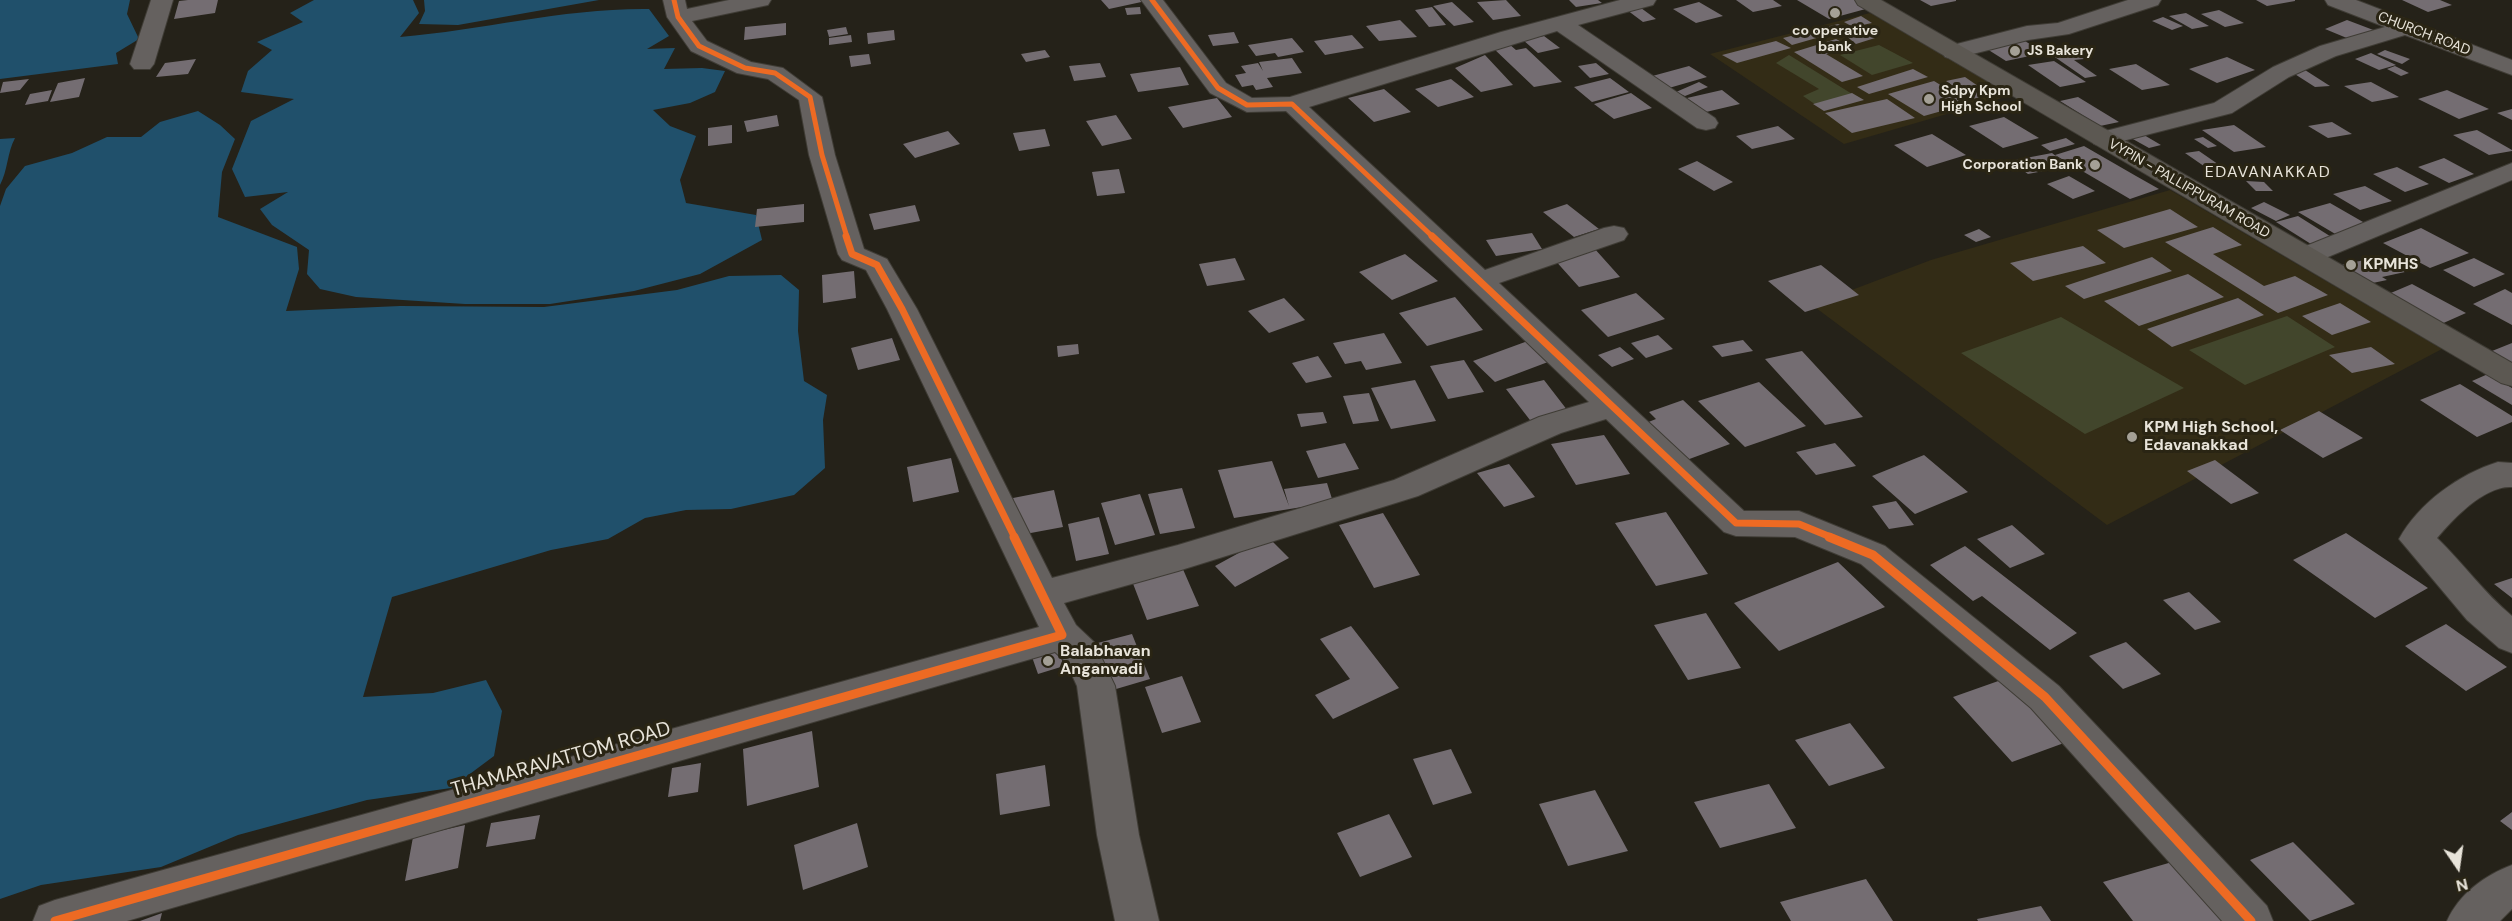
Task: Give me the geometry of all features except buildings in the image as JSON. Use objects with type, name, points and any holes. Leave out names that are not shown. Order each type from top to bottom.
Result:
[{"type":"main road","name":"VYPIN - PALLIPPURAM ROAD","points":[[1866,0],[2103,140],[2410,314],[2512,376]]},
{"type":"street","points":[[142,64],[162,0]]},
{"type":"street","points":[[760,0],[676,9],[699,46],[745,68],[775,73],[810,97],[822,155],[852,254],[877,265],[902,309],[1054,617],[1081,653],[1096,686],[1118,835],[1137,921]]},
{"type":"street","points":[[1152,0],[1218,88],[1247,105],[1292,104],[1645,0]]},
{"type":"street","points":[[1953,52],[2027,33],[2061,29],[2150,0]]},
{"type":"street","name":"CHURCH ROAD","points":[[2336,0],[2512,68]]},
{"type":"street","points":[[1561,23],[1706,123]]},
{"type":"street","points":[[2103,140],[2223,108],[2281,72],[2328,51],[2407,27]]},
{"type":"street","points":[[1292,104],[1736,523],[1799,524],[1873,555],[2045,697],[2251,921]]},
{"type":"street","points":[[2306,256],[2512,171]]},
{"type":"street","points":[[1479,281],[1614,234]]},
{"type":"street","name":"THAMARAVATTOM ROAD","points":[[55,921],[1054,617],[1178,558],[1406,488],[1550,425],[1612,406]]},
{"type":"street","points":[[2512,475],[2498,474],[2449,502],[2416,539],[2446,568],[2480,610],[2512,638]]},
{"type":"street","points":[[2469,921],[2494,896],[2512,885]]},
{"type":"shaded area","points":[[1870,13],[2012,95],[1844,144],[1710,54]]},
{"type":"shaded area","name":"KPM High School, Edavanakkad","points":[[2170,190],[2442,349],[2107,525],[1812,305],[1931,260]]},
{"type":"green space","points":[[1879,45],[1913,63],[1872,75],[1840,55]]},
{"type":"green space","points":[[1789,55],[1857,97],[1819,107],[1803,96],[1819,89],[1776,63]]},
{"type":"green space","points":[[2287,316],[2335,347],[2245,385],[2189,350]]},
{"type":"green space","points":[[2061,317],[2184,388],[2085,434],[1961,353]]},
{"type":"water","points":[[0,0],[130,0],[127,14],[139,39],[116,53],[118,64],[0,79]]},
{"type":"water","points":[[314,0],[413,0],[419,13],[400,37],[586,12],[649,9],[669,36],[647,49],[675,48],[664,69],[702,68],[725,71],[715,92],[690,103],[653,110],[670,126],[696,136],[680,180],[686,203],[756,215],[762,240],[700,274],[634,291],[550,304],[465,304],[356,297],[320,289],[307,274],[309,250],[272,225],[260,209],[288,192],[245,197],[232,169],[251,121],[294,99],[241,92],[248,71],[272,50],[257,42],[303,22],[290,13]]},
{"type":"water","points":[[424,0],[599,0],[458,25],[419,24],[425,11]]},
{"type":"water","points":[[198,111],[220,125],[235,139],[222,172],[218,217],[297,247],[299,269],[286,311],[400,306],[544,307],[677,290],[729,276],[781,275],[799,290],[798,331],[804,381],[827,395],[823,420],[825,468],[794,495],[731,509],[686,510],[645,518],[608,539],[551,550],[392,597],[363,697],[433,693],[486,680],[502,711],[494,756],[451,788],[367,800],[238,835],[161,867],[41,885],[0,899],[0,206],[6,189],[25,166],[72,153],[107,137],[141,137],[160,122]]},
{"type":"water","points":[[15,138],[5,173],[0,185],[0,139]]},
{"type":"cycle path","points":[[55,921],[1062,635],[902,309],[877,265],[852,254],[822,155],[810,97],[775,73],[745,68],[699,46],[678,17],[674,0]]},
{"type":"cycle path","points":[[1152,0],[1218,88],[1247,105],[1292,104],[1736,523],[1799,524],[1873,555],[2045,697],[2251,921]]},
{"type":"place","name":"co operative bank","points":[[1835,13]]},
{"type":"place","name":"JS Bakery","points":[[2015,51]]},
{"type":"place","name":"Sdpy Kpm High School","points":[[1929,99]]},
{"type":"place","name":"Corporation Bank","points":[[2095,165]]},
{"type":"place","name":"KPMHS","points":[[2351,265]]},
{"type":"place","name":"KPM High School, Edavanakkad","points":[[2132,437]]},
{"type":"place","name":"Balabhavan Anganvadi","points":[[1048,661]]},
{"type":"district","name":"EDAVANAKKAD","points":[[2268,173]]}]
